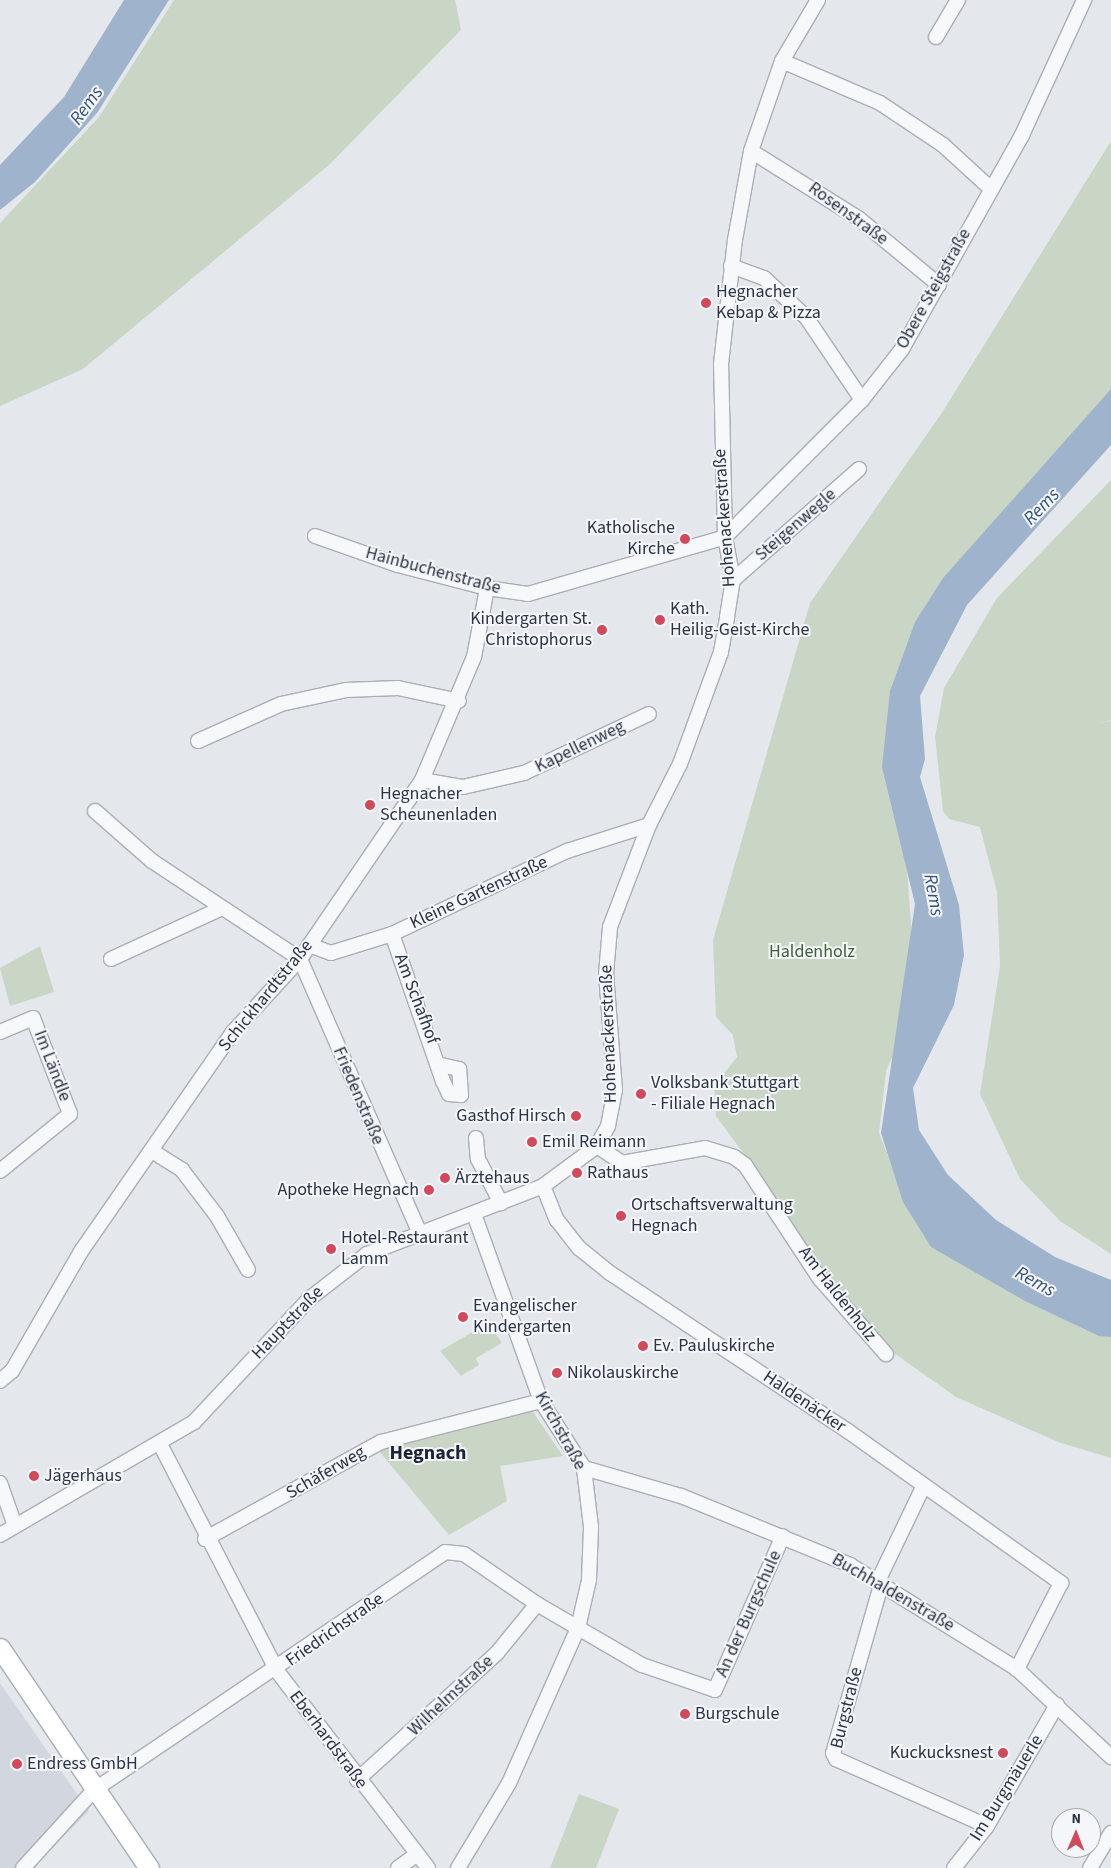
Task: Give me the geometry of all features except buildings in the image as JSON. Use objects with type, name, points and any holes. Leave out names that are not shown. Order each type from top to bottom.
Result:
[{"type":"main road","points":[[0,1648],[94,1790],[149,1868]]},
{"type":"street","name":"Hohenackerstraße","points":[[597,1146],[608,1126],[615,1090],[606,974],[610,927],[650,826],[680,764],[721,652],[733,580],[725,537],[721,364],[731,266],[751,151],[782,61],[818,0]]},
{"type":"street","points":[[936,38],[958,0]]},
{"type":"street","name":"Obere Steigstraße","points":[[725,537],[862,400],[902,349],[939,285],[989,188],[1022,135],[1084,0]]},
{"type":"street","points":[[782,61],[880,103],[943,145],[989,188]]},
{"type":"street","name":"Rosenstraße","points":[[751,151],[858,218],[939,285]]},
{"type":"street","points":[[731,266],[764,278],[806,317],[862,400]]},
{"type":"street","name":"Steigenwegle","points":[[733,580],[859,469]]},
{"type":"street","name":"Hainbuchenstraße","points":[[315,536],[487,588],[529,594],[725,537]]},
{"type":"street","name":"Schickhardtstraße","points":[[0,1381],[12,1371],[82,1250],[233,1032],[300,959],[422,780],[459,701],[474,657],[487,588]]},
{"type":"street","points":[[198,741],[281,704],[346,690],[398,688],[459,701]]},
{"type":"street","name":"Kapellenweg","points":[[422,780],[463,787],[524,773],[649,714]]},
{"type":"street","points":[[95,811],[152,861],[300,959]]},
{"type":"street","name":"Kleine Gartenstraße","points":[[309,945],[331,953],[392,934],[567,851],[650,826]]},
{"type":"street","points":[[112,959],[222,908]]},
{"type":"street","name":"Am Schafhof","points":[[392,934],[440,1065]]},
{"type":"street","name":"Friedenstraße","points":[[300,959],[419,1232]]},
{"type":"street","name":"Im Ländle","points":[[0,1032],[34,1018],[70,1114],[0,1171]]},
{"type":"street","points":[[476,1138],[478,1159],[501,1203]]},
{"type":"street","name":"Hauptstraße","points":[[0,1535],[14,1523],[160,1444],[194,1422],[328,1282],[367,1254],[419,1232],[474,1214],[543,1186],[597,1146]]},
{"type":"street","name":"Am Haldenholz","points":[[597,1146],[622,1163],[705,1148],[734,1157],[745,1166],[820,1279],[886,1354]]},
{"type":"street","points":[[152,1151],[182,1170],[217,1216],[248,1270]]},
{"type":"street","name":"Haldenäcker","points":[[543,1186],[557,1220],[579,1248],[610,1272],[924,1486],[1061,1582],[1017,1669]]},
{"type":"street","name":"Kirchstraße","points":[[458,1868],[509,1783],[578,1628],[589,1580],[591,1527],[584,1468],[541,1401],[474,1214]]},
{"type":"street","name":"Schäferweg","points":[[205,1539],[382,1442],[541,1401]]},
{"type":"street","name":"Eberhardstraße","points":[[160,1444],[205,1539],[277,1670],[358,1780],[428,1868]]},
{"type":"street","name":"Buchhaldenstraße","points":[[584,1468],[681,1496],[783,1536],[879,1583],[1017,1669],[1111,1758]]},
{"type":"street","points":[[0,1483],[14,1523]]},
{"type":"street","name":"Burgstraße","points":[[924,1486],[879,1583],[833,1753],[836,1759],[987,1826]]},
{"type":"street","name":"An der Burgschule","points":[[578,1628],[642,1665],[715,1690],[783,1536]]},
{"type":"street","name":"Friedrichstraße","points":[[22,1868],[94,1790],[277,1670],[445,1552],[464,1554],[537,1604],[578,1628]]},
{"type":"street","name":"Wilhelmstraße","points":[[358,1780],[497,1654],[537,1604]]},
{"type":"street","name":"Im Burgmäuerle","points":[[954,1868],[987,1826],[1057,1705]]},
{"type":"street","points":[[1090,1868],[1111,1833]]},
{"type":"street","points":[[398,1868],[416,1855]]},
{"type":"shaded area","points":[[0,1683],[89,1811],[32,1868],[0,1868]]},
{"type":"green space","points":[[174,0],[455,0],[461,30],[329,165],[83,369],[0,406],[0,223],[99,117]]},
{"type":"green space","name":"Haldenholz","points":[[1111,141],[1111,401],[894,694],[913,951],[904,1030],[886,1071],[879,1133],[900,1186],[1111,1333],[1111,1458],[1058,1442],[956,1397],[887,1348],[823,1277],[783,1207],[716,1116],[714,1086],[737,1057],[733,1035],[716,1017],[713,940],[810,603],[943,411]]},
{"type":"green space","points":[[1111,480],[1111,720],[1099,723],[1111,721],[1111,1254],[1060,1221],[1020,1179],[980,1094],[1000,966],[997,892],[980,827],[949,819],[943,811],[935,737],[944,688],[997,598]]},
{"type":"green space","points":[[40,946],[54,992],[10,1006],[0,968]]},
{"type":"green space","points":[[483,1326],[485,1334],[494,1331],[502,1343],[476,1358],[479,1365],[461,1376],[440,1351]]},
{"type":"green space","points":[[531,1409],[563,1456],[500,1466],[507,1501],[449,1535],[379,1451],[384,1442]]},
{"type":"green space","points":[[579,1794],[619,1809],[596,1868],[550,1868]]},
{"type":"water","name":"Rems","points":[[124,0],[169,0],[97,113],[35,182],[0,210],[0,165],[64,97]]},
{"type":"water","name":"Rems","points":[[1111,389],[1111,445],[967,605],[920,696],[925,759],[920,777],[959,905],[964,955],[954,1005],[913,1088],[919,1130],[948,1175],[996,1220],[1055,1257],[1111,1280],[1111,1337],[1099,1336],[1025,1301],[931,1247],[903,1202],[881,1133],[915,904],[882,767],[890,691],[915,622],[943,578]]},
{"type":"place","name":"Hegnacher Kebap & Pizza","points":[[706,303]]},
{"type":"place","name":"Katholische Kirche","points":[[685,539]]},
{"type":"place","name":"Kath. Heilig-Geist-Kirche","points":[[660,620]]},
{"type":"place","name":"Kindergarten St. Christophorus","points":[[602,630]]},
{"type":"place","name":"Hegnacher Scheunenladen","points":[[370,805]]},
{"type":"place","name":"Volksbank Stuttgart - Filiale Hegnach","points":[[641,1094]]},
{"type":"place","name":"Gasthof Hirsch","points":[[576,1116]]},
{"type":"place","name":"Emil Reimann","points":[[532,1142]]},
{"type":"place","name":"Rathaus","points":[[577,1173]]},
{"type":"place","name":"Ärztehaus","points":[[445,1178]]},
{"type":"place","name":"Apotheke Hegnach","points":[[429,1190]]},
{"type":"place","name":"Ortschaftsverwaltung Hegnach","points":[[621,1216]]},
{"type":"place","name":"Hotel-Restaurant Lamm","points":[[331,1249]]},
{"type":"place","name":"Evangelischer Kindergarten","points":[[463,1317]]},
{"type":"place","name":"Ev. Pauluskirche","points":[[643,1346]]},
{"type":"place","name":"Nikolauskirche","points":[[557,1373]]},
{"type":"place","name":"Jägerhaus","points":[[34,1476]]},
{"type":"place","name":"Burgschule","points":[[685,1714]]},
{"type":"place","name":"Kuckucksnest","points":[[1003,1753]]},
{"type":"place","name":"Endress GmbH","points":[[17,1764]]},
{"type":"district","name":"Hegnach","points":[[428,1453]]}]
